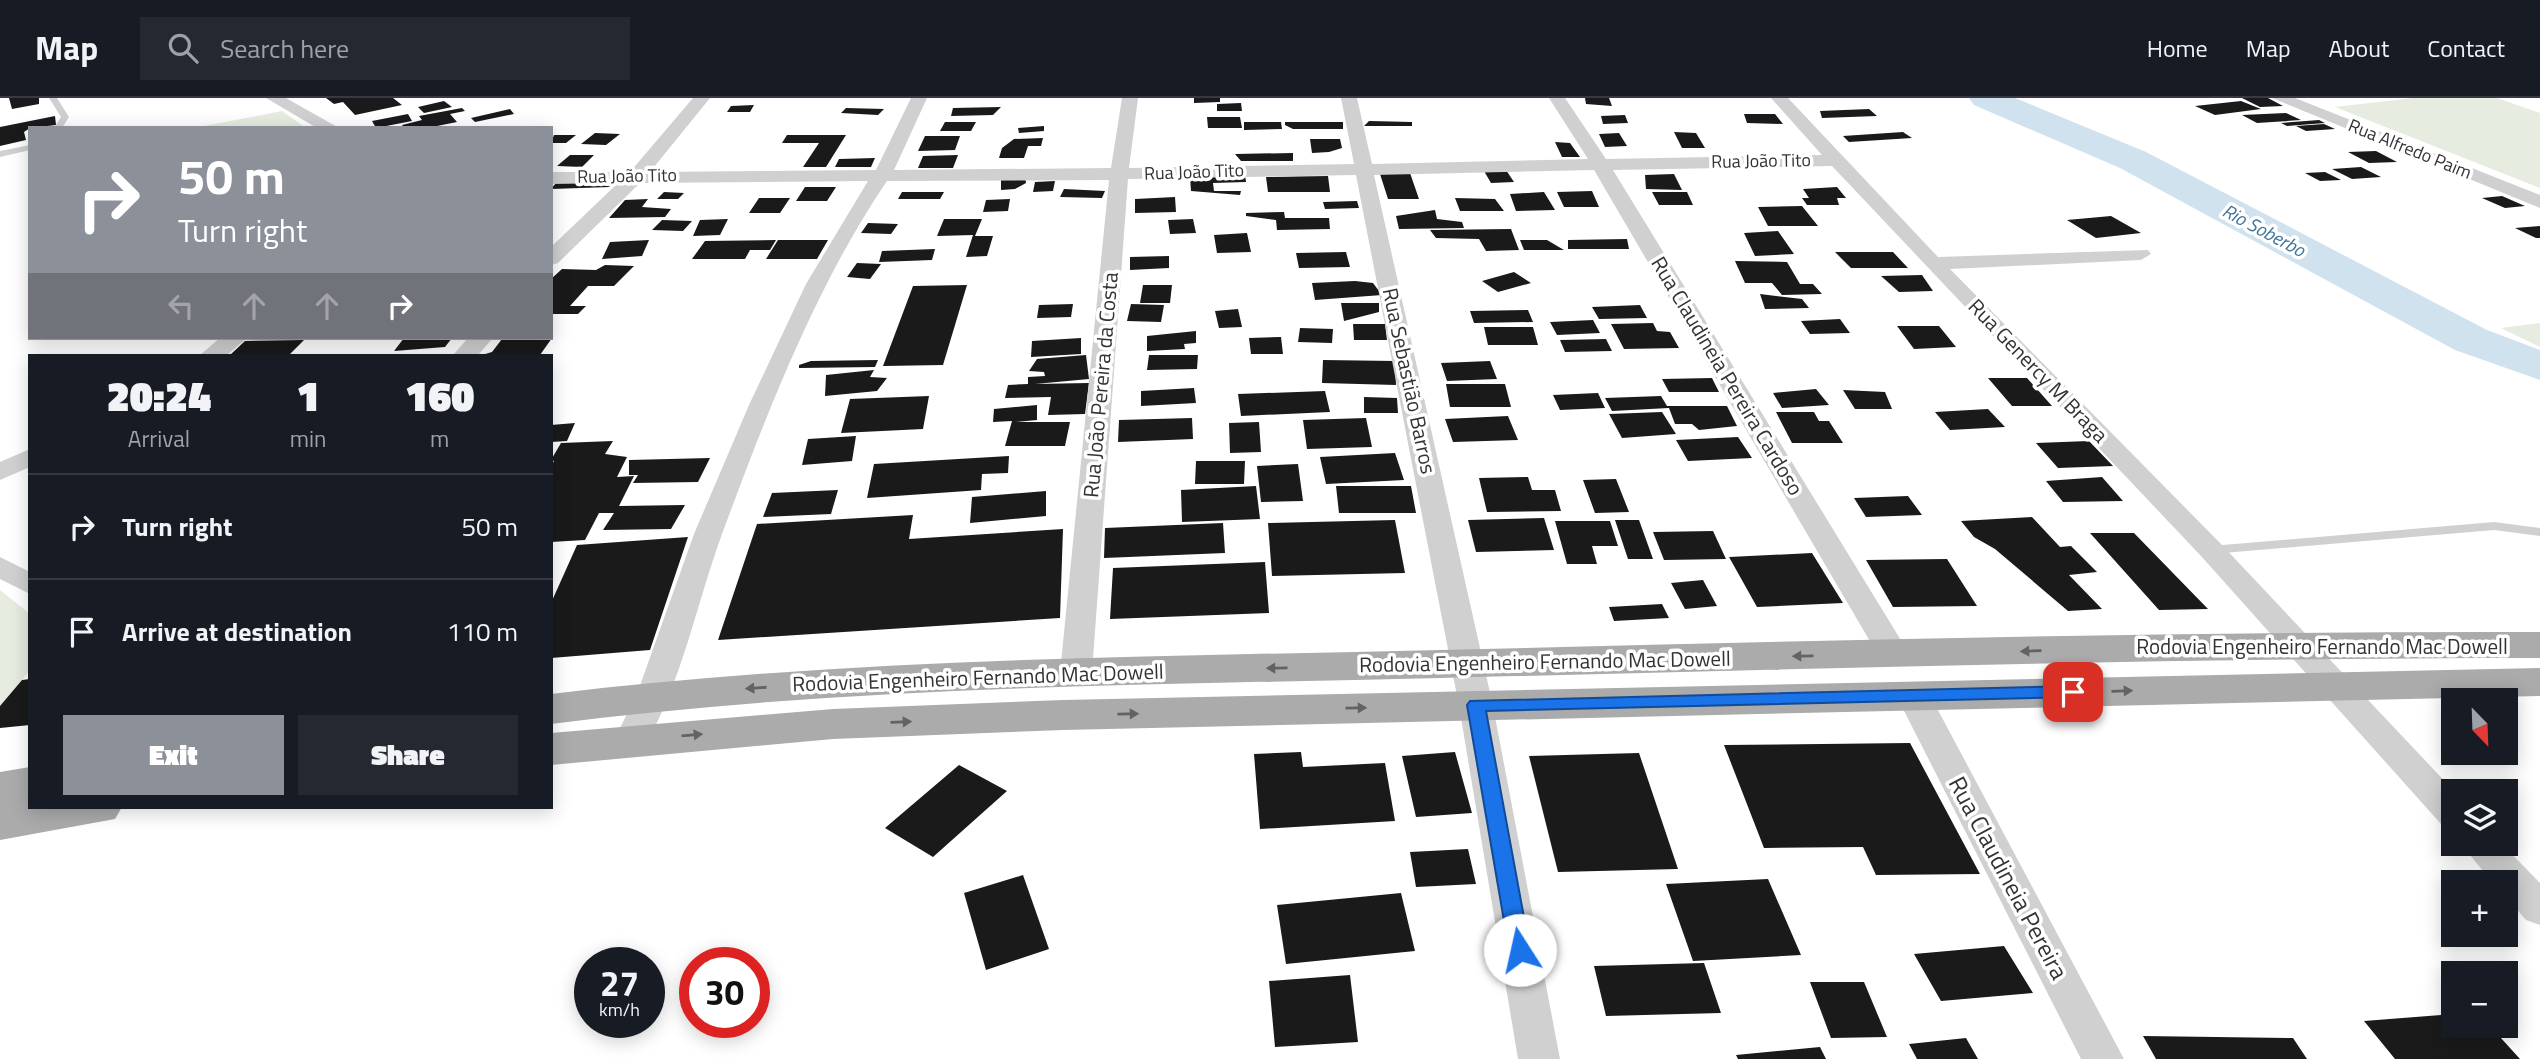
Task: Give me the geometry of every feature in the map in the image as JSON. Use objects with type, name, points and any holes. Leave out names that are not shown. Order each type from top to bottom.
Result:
[{"type":"main road","name":"Rodovia Engenheiro Fernando Mac Dowell","points":[[553,709],[653,694],[863,681],[1076,673],[2298,644],[2540,645]]},
{"type":"main road","name":"Rodovia Engenheiro Fernando Mac Dowell","points":[[553,749],[833,724],[1476,705],[2540,682]]},
{"type":"main road","points":[[0,814],[28,786]]},
{"type":"main road","points":[[0,814],[71,809]]},
{"type":"street","points":[[278,100],[307,98]]},
{"type":"street","points":[[553,257],[636,176],[702,98]]},
{"type":"street","points":[[631,740],[653,694],[708,534],[761,405],[817,285],[858,210],[883,174],[919,98]]},
{"type":"street","name":"Rua João Pereira da Costa","points":[[1076,673],[1119,174],[1130,98]]},
{"type":"street","name":"Rua Sebastião Barros","points":[[1349,98],[1468,663],[1539,1059]]},
{"type":"street","name":"Rua Claudineia Pereira Cardoso","points":[[1557,98],[1600,164],[1894,654]]},
{"type":"street","name":"Rua Genercy M Braga","points":[[1779,98],[1933,264],[2211,550],[2441,800]]},
{"type":"street","name":"Rua Alfredo Paim","points":[[2280,98],[2540,202]]},
{"type":"street","points":[[278,100],[326,126]]},
{"type":"street","name":"Rua João Tito","points":[[553,178],[1119,174],[1837,160]]},
{"type":"street","points":[[1933,264],[2141,254]]},
{"type":"street","points":[[213,354],[232,340]]},
{"type":"street","points":[[466,354],[479,340]]},
{"type":"street","points":[[0,472],[28,458]]},
{"type":"street","points":[[0,566],[28,584]]},
{"type":"street","name":"Rua Claudineia Pereira","points":[[1914,697],[2103,1059]]},
{"type":"street","points":[[2491,856],[2540,909]]},
{"type":"lane","points":[[53,98],[65,117],[59,126]]},
{"type":"lane","points":[[0,154],[28,147]]},
{"type":"lane","points":[[2211,550],[2494,526],[2540,532]]},
{"type":"shaded area","points":[[2413,98],[2497,98],[2540,113],[2540,188],[2335,107]]},
{"type":"shaded area","points":[[282,111],[303,126],[204,126]]},
{"type":"shaded area","points":[[2540,323],[2540,347],[2501,328]]},
{"type":"shaded area","points":[[0,590],[28,612],[28,672],[0,706]]},
{"type":"building","points":[[9,98],[39,98],[39,104],[12,109]]},
{"type":"building","points":[[326,98],[393,98],[402,105],[355,115],[343,102],[334,104]]},
{"type":"building","points":[[1194,98],[1220,98],[1220,102],[1194,103]]},
{"type":"building","points":[[1585,98],[1609,98],[1612,106],[1586,104]]},
{"type":"building","points":[[2242,98],[2268,98],[2283,106],[2260,107]]},
{"type":"building","points":[[444,101],[452,107],[424,113],[418,107]]},
{"type":"building","points":[[2241,101],[2261,109],[2215,115],[2195,106]]},
{"type":"building","points":[[1241,103],[1242,111],[1217,111],[1217,104]]},
{"type":"building","points":[[754,105],[750,112],[727,112],[731,106]]},
{"type":"building","points":[[1001,107],[993,115],[951,116],[953,108]]},
{"type":"building","points":[[462,108],[465,111],[450,114],[457,122],[437,126],[402,125],[422,120],[419,116]]},
{"type":"building","points":[[846,108],[884,109],[878,115],[841,113]]},
{"type":"building","points":[[510,109],[514,114],[475,122],[471,118]]},
{"type":"building","points":[[1869,109],[1877,116],[1822,118],[1820,111]]},
{"type":"building","points":[[2286,113],[2301,120],[2257,123],[2242,115]]},
{"type":"building","points":[[408,114],[412,121],[375,126],[372,121]]},
{"type":"building","points":[[1744,114],[1775,114],[1783,124],[1747,123]]},
{"type":"building","points":[[1625,115],[1628,123],[1603,124],[1601,116]]},
{"type":"building","points":[[55,116],[56,125],[28,126],[24,132],[26,140],[0,146],[0,127]]},
{"type":"building","points":[[1207,117],[1240,117],[1242,128],[1208,128]]},
{"type":"building","points":[[2319,120],[2325,123],[2287,126],[2281,123]]},
{"type":"building","points":[[1369,121],[1412,122],[1412,126],[1364,126]]},
{"type":"building","points":[[945,122],[976,122],[971,131],[940,131]]},
{"type":"building","points":[[1244,122],[1281,122],[1282,129],[1244,130]]},
{"type":"building","points":[[1285,122],[1343,122],[1343,129],[1293,129],[1285,125]]},
{"type":"building","points":[[2324,124],[2335,129],[2306,131],[2296,126]]},
{"type":"building","points":[[1044,126],[1044,131],[1019,133],[1018,128]]},
{"type":"building","points":[[1674,132],[1696,133],[1705,148],[1682,148]]},
{"type":"building","points":[[1903,132],[1912,138],[1849,142],[1843,136]]},
{"type":"building","points":[[595,133],[620,134],[606,145],[581,144]]},
{"type":"building","points":[[1619,133],[1627,146],[1605,147],[1599,134]]},
{"type":"building","points":[[554,135],[576,135],[566,143],[553,143]]},
{"type":"building","points":[[787,135],[846,135],[826,167],[803,167],[819,143],[782,143]]},
{"type":"building","points":[[925,136],[960,136],[955,150],[918,151]]},
{"type":"building","points":[[1043,138],[1041,146],[1028,146],[1024,158],[999,158],[1002,148],[1014,139]]},
{"type":"building","points":[[1310,139],[1340,139],[1342,148],[1312,153]]},
{"type":"building","points":[[1555,142],[1570,143],[1580,157],[1562,157]]},
{"type":"building","points":[[2376,151],[2397,162],[2369,163],[2348,152]]},
{"type":"building","points":[[1293,153],[1293,161],[1241,161],[1235,154]]},
{"type":"building","points":[[570,155],[594,155],[582,167],[557,166]]},
{"type":"building","points":[[958,155],[953,168],[918,168],[923,156]]},
{"type":"building","points":[[875,158],[871,167],[835,167],[839,159]]},
{"type":"building","points":[[2361,167],[2381,177],[2352,179],[2332,169]]},
{"type":"building","points":[[1506,170],[1514,182],[1491,183],[1484,171]]},
{"type":"building","points":[[2325,172],[2341,180],[2320,181],[2305,173]]},
{"type":"building","points":[[1410,173],[1419,199],[1388,199],[1380,174]]},
{"type":"building","points":[[1674,174],[1682,190],[1646,189],[1645,175]]},
{"type":"building","points":[[1245,175],[1246,182],[1213,183],[1214,191],[1241,191],[1240,195],[1191,191],[1190,177]]},
{"type":"building","points":[[1025,176],[1026,183],[1015,189],[1001,190],[1001,178]]},
{"type":"building","points":[[1328,176],[1330,192],[1268,192],[1266,177]]},
{"type":"building","points":[[620,180],[610,187],[553,189],[556,183]]},
{"type":"building","points":[[1055,181],[1053,191],[1033,192],[1035,182]]},
{"type":"building","points":[[805,187],[836,187],[827,201],[796,201]]},
{"type":"building","points":[[1837,187],[1846,198],[1837,198],[1839,205],[1807,205],[1802,198],[1809,198],[1803,189]]},
{"type":"building","points":[[1064,189],[1105,191],[1102,198],[1060,197]]},
{"type":"building","points":[[1592,191],[1599,207],[1564,207],[1557,192]]},
{"type":"building","points":[[664,192],[684,193],[678,199],[657,199]]},
{"type":"building","points":[[902,192],[944,192],[940,199],[898,199]]},
{"type":"building","points":[[1544,192],[1555,210],[1516,211],[1510,194]]},
{"type":"building","points":[[1652,192],[1687,192],[1693,205],[1659,205]]},
{"type":"building","points":[[2502,196],[2525,206],[2505,208],[2482,198]]},
{"type":"building","points":[[1175,197],[1176,212],[1135,213],[1135,199]]},
{"type":"building","points":[[759,198],[790,198],[780,213],[749,213]]},
{"type":"building","points":[[1455,198],[1495,199],[1504,211],[1460,211]]},
{"type":"building","points":[[648,199],[642,207],[671,209],[665,217],[609,218],[625,200]]},
{"type":"building","points":[[1010,199],[1008,211],[983,212],[986,200]]},
{"type":"building","points":[[1357,201],[1359,208],[1325,209],[1323,202]]},
{"type":"building","points":[[1802,206],[1818,226],[1768,226],[1758,207]]},
{"type":"building","points":[[1435,210],[1437,219],[1462,222],[1464,228],[1399,229],[1396,216]]},
{"type":"building","points":[[1284,212],[1285,218],[1329,218],[1330,229],[1277,230],[1276,220],[1246,216],[1246,213]]},
{"type":"building","points":[[2111,216],[2141,233],[2096,238],[2067,220]]},
{"type":"building","points":[[728,219],[720,235],[693,236],[700,220]]},
{"type":"building","points":[[944,219],[982,219],[975,236],[993,236],[987,256],[966,257],[973,235],[937,236]]},
{"type":"building","points":[[1193,219],[1196,233],[1170,234],[1168,220]]},
{"type":"building","points":[[662,220],[692,221],[683,231],[652,230]]},
{"type":"building","points":[[868,223],[898,224],[891,234],[861,233]]},
{"type":"building","points":[[2540,226],[2540,238],[2515,228]]},
{"type":"building","points":[[1511,229],[1519,250],[1486,251],[1479,239],[1436,238],[1430,230]]},
{"type":"building","points":[[1778,231],[1794,254],[1755,256],[1744,233]]},
{"type":"building","points":[[1247,233],[1251,252],[1217,253],[1214,235]]},
{"type":"building","points":[[1627,239],[1629,249],[1568,249],[1568,240]]},
{"type":"building","points":[[649,240],[642,256],[602,259],[610,242]]},
{"type":"building","points":[[776,240],[770,250],[750,250],[745,259],[692,259],[705,241]]},
{"type":"building","points":[[778,240],[828,240],[817,259],[766,259]]},
{"type":"building","points":[[1520,240],[1547,240],[1564,250],[1524,250]]},
{"type":"building","points":[[935,249],[932,260],[879,262],[882,251]]},
{"type":"building","points":[[1346,252],[1350,267],[1299,268],[1296,253]]},
{"type":"building","points":[[1835,252],[1893,252],[1908,268],[1851,268]]},
{"type":"building","points":[[1169,256],[1169,268],[1130,270],[1130,257]]},
{"type":"building","points":[[1735,261],[1787,262],[1800,284],[1813,284],[1822,294],[1782,295],[1772,283],[1745,283]]},
{"type":"building","points":[[857,263],[881,264],[870,279],[847,277]]},
{"type":"building","points":[[605,265],[634,266],[614,286],[588,286],[570,306],[586,306],[578,314],[553,314],[553,277],[562,269],[596,270]]},
{"type":"building","points":[[1514,272],[1531,283],[1498,292],[1482,281]]},
{"type":"building","points":[[1922,275],[1933,291],[1899,292],[1881,276]]},
{"type":"building","points":[[1312,283],[1373,283],[1382,295],[1315,300]]},
{"type":"building","points":[[967,285],[943,365],[883,366],[913,286]]},
{"type":"building","points":[[1143,285],[1172,285],[1170,303],[1140,303]]},
{"type":"building","points":[[1760,294],[1802,299],[1809,308],[1765,309]]},
{"type":"building","points":[[1341,303],[1379,303],[1379,312],[1344,321]]},
{"type":"building","points":[[1073,304],[1071,317],[1037,318],[1039,305]]},
{"type":"building","points":[[1131,304],[1164,305],[1161,322],[1127,321]]},
{"type":"building","points":[[1640,305],[1647,318],[1599,319],[1592,307]]},
{"type":"building","points":[[1238,309],[1242,327],[1219,328],[1215,311]]},
{"type":"building","points":[[1528,310],[1533,322],[1474,323],[1470,311]]},
{"type":"building","points":[[1840,319],[1850,333],[1810,334],[1801,321]]},
{"type":"building","points":[[1593,320],[1600,333],[1557,335],[1550,322]]},
{"type":"building","points":[[1653,323],[1657,331],[1670,332],[1679,348],[1624,349],[1611,324]]},
{"type":"building","points":[[1353,324],[1385,324],[1387,340],[1354,340]]},
{"type":"building","points":[[1897,326],[1939,326],[1956,347],[1914,349]]},
{"type":"building","points":[[1484,327],[1533,327],[1538,345],[1488,345]]},
{"type":"building","points":[[1300,328],[1333,329],[1332,343],[1298,342]]},
{"type":"building","points":[[1196,331],[1196,343],[1184,344],[1185,349],[1147,351],[1147,336]]},
{"type":"building","points":[[1281,337],[1283,354],[1251,354],[1249,338]]},
{"type":"building","points":[[1081,338],[1081,354],[1031,357],[1032,341]]},
{"type":"building","points":[[1606,339],[1612,351],[1565,352],[1560,340]]},
{"type":"building","points":[[304,340],[290,354],[231,354],[245,341]]},
{"type":"building","points":[[402,340],[450,340],[445,347],[394,351]]},
{"type":"building","points":[[501,340],[551,340],[541,354],[485,354],[492,352]]},
{"type":"building","points":[[1086,355],[1089,379],[1035,384],[1089,383],[1085,414],[1048,415],[1051,397],[1005,398],[1008,385],[1028,384],[1028,377],[1045,376],[1044,372],[1029,371],[1037,359]]},
{"type":"building","points":[[1149,355],[1198,355],[1197,369],[1147,370]]},
{"type":"building","points":[[878,360],[875,367],[799,368],[799,365],[811,361]]},
{"type":"building","points":[[1323,360],[1395,361],[1396,385],[1322,383]]},
{"type":"building","points":[[1490,361],[1497,379],[1447,381],[1441,363]]},
{"type":"building","points":[[874,370],[870,377],[887,378],[877,391],[825,396],[826,375]]},
{"type":"building","points":[[1712,378],[1719,392],[1669,392],[1662,379]]},
{"type":"building","points":[[1988,378],[2027,378],[2052,406],[2012,406]]},
{"type":"building","points":[[1446,384],[1505,384],[1511,407],[1450,407]]},
{"type":"building","points":[[1194,388],[1196,403],[1141,406],[1141,391]]},
{"type":"building","points":[[1816,389],[1829,405],[1782,408],[1773,393]]},
{"type":"building","points":[[1843,390],[1885,392],[1892,409],[1855,409]]},
{"type":"building","points":[[1325,391],[1330,412],[1241,416],[1238,394]]},
{"type":"building","points":[[1598,393],[1605,408],[1560,410],[1553,395]]},
{"type":"building","points":[[929,396],[923,429],[841,433],[850,399]]},
{"type":"building","points":[[1661,396],[1667,406],[1727,406],[1737,426],[1699,430],[1692,424],[1675,424],[1669,408],[1612,411],[1605,398]]},
{"type":"building","points":[[1364,397],[1397,398],[1398,413],[1364,413]]},
{"type":"building","points":[[1037,405],[1037,420],[1015,422],[1070,422],[1065,446],[1005,446],[1012,421],[993,422],[994,409]]},
{"type":"building","points":[[1988,409],[2005,427],[1950,430],[1935,412]]},
{"type":"building","points":[[1662,412],[1676,434],[1622,438],[1609,414]]},
{"type":"building","points":[[1776,412],[1814,412],[1819,421],[1829,421],[1843,443],[1792,443]]},
{"type":"building","points":[[1508,416],[1518,440],[1453,442],[1445,419]]},
{"type":"building","points":[[1192,418],[1193,439],[1118,442],[1119,420]]},
{"type":"building","points":[[1366,418],[1372,447],[1307,449],[1303,420]]},
{"type":"building","points":[[1259,422],[1261,452],[1230,453],[1229,423]]},
{"type":"building","points":[[575,423],[567,441],[553,442],[553,425]]},
{"type":"building","points":[[856,436],[852,461],[802,465],[808,439]]},
{"type":"building","points":[[1738,437],[1752,458],[1688,461],[1676,440]]},
{"type":"building","points":[[613,441],[605,454],[627,457],[617,477],[634,476],[619,506],[685,505],[671,529],[603,530],[614,513],[599,513],[585,540],[553,542],[553,457],[561,443]]},
{"type":"building","points":[[2089,441],[2113,466],[2058,468],[2036,443]]},
{"type":"building","points":[[1395,453],[1404,480],[1326,484],[1320,457]]},
{"type":"building","points":[[1009,456],[1008,473],[982,474],[981,490],[867,498],[874,464]]},
{"type":"building","points":[[710,458],[698,482],[633,483],[638,475],[629,475],[629,460]]},
{"type":"building","points":[[1196,461],[1245,461],[1244,484],[1195,484]]},
{"type":"building","points":[[1298,464],[1303,501],[1261,502],[1257,466]]},
{"type":"building","points":[[1528,477],[1532,490],[1555,490],[1561,511],[1487,512],[1479,478]]},
{"type":"building","points":[[2102,477],[2123,501],[2063,502],[2046,481]]},
{"type":"building","points":[[1616,479],[1629,512],[1595,513],[1583,480]]},
{"type":"building","points":[[1256,486],[1260,519],[1182,522],[1181,490]]},
{"type":"building","points":[[1336,486],[1411,486],[1416,513],[1339,513]]},
{"type":"building","points":[[838,490],[831,514],[763,517],[772,493]]},
{"type":"building","points":[[1046,491],[1046,516],[970,523],[972,497]]},
{"type":"building","points":[[1908,496],[1922,515],[1866,517],[1854,498]]},
{"type":"building","points":[[913,515],[909,539],[1063,529],[1060,618],[718,640],[757,524]]},
{"type":"building","points":[[2032,517],[2060,547],[2071,546],[2097,572],[2069,575],[2102,609],[2068,611],[1995,549],[1974,537],[1961,521]]},
{"type":"building","points":[[1544,518],[1554,550],[1476,552],[1468,520]]},
{"type":"building","points":[[1395,520],[1405,573],[1272,576],[1268,523]]},
{"type":"building","points":[[1615,520],[1639,520],[1653,559],[1628,559]]},
{"type":"building","points":[[1555,521],[1610,521],[1618,546],[1592,546],[1597,564],[1567,564]]},
{"type":"building","points":[[1223,523],[1225,553],[1104,558],[1105,528]]},
{"type":"building","points":[[1713,531],[1726,559],[1664,560],[1653,532]]},
{"type":"building","points":[[2090,533],[2134,533],[2208,609],[2159,610]]},
{"type":"building","points":[[688,537],[650,650],[553,658],[553,599],[577,545]]},
{"type":"building","points":[[1812,553],[1843,603],[1757,607],[1729,557]]},
{"type":"building","points":[[1947,559],[1977,606],[1893,607],[1866,560]]},
{"type":"building","points":[[1265,562],[1269,613],[1110,619],[1113,568]]},
{"type":"building","points":[[1703,580],[1717,606],[1685,609],[1671,583]]},
{"type":"building","points":[[1662,604],[1669,618],[1614,621],[1609,607]]},
{"type":"building","points":[[28,679],[28,725],[0,728],[0,706],[22,680]]},
{"type":"building","points":[[1910,743],[1980,874],[1876,875],[1863,847],[1764,848],[1724,745]]},
{"type":"building","points":[[1301,752],[1303,767],[1385,763],[1395,821],[1260,829],[1254,754]]},
{"type":"building","points":[[1455,752],[1472,813],[1416,817],[1402,756]]},
{"type":"building","points":[[1639,753],[1678,869],[1558,872],[1529,756]]},
{"type":"building","points":[[959,765],[1007,791],[933,857],[885,828]]},
{"type":"building","points":[[1468,849],[1476,884],[1416,887],[1410,852]]},
{"type":"building","points":[[1023,875],[1049,949],[986,970],[964,893]]},
{"type":"building","points":[[1768,879],[1801,955],[1693,961],[1666,884]]},
{"type":"building","points":[[1401,893],[1415,951],[1286,964],[1277,905]]},
{"type":"building","points":[[2004,946],[2033,993],[1941,1001],[1914,954]]},
{"type":"building","points":[[1704,963],[1721,1013],[1606,1016],[1594,966]]},
{"type":"building","points":[[1350,975],[1358,1042],[1275,1047],[1269,981]]},
{"type":"building","points":[[1810,982],[1864,982],[1887,1037],[1831,1038]]},
{"type":"building","points":[[2441,1015],[2441,1038],[2501,1038],[2520,1059],[2395,1059],[2364,1021]]},
{"type":"building","points":[[2143,1036],[2293,1038],[2307,1059],[2156,1059]]},
{"type":"building","points":[[1966,1038],[1978,1059],[1917,1059],[1909,1044]]},
{"type":"building","points":[[1820,1047],[1826,1059],[1738,1059],[1736,1055]]},
{"type":"waterway","name":"Rio Soberbo","points":[[1986,98],[2133,160],[2471,340],[2540,366]]},
{"type":"route","points":[[1520,950],[1476,705],[2073,692]]}]
